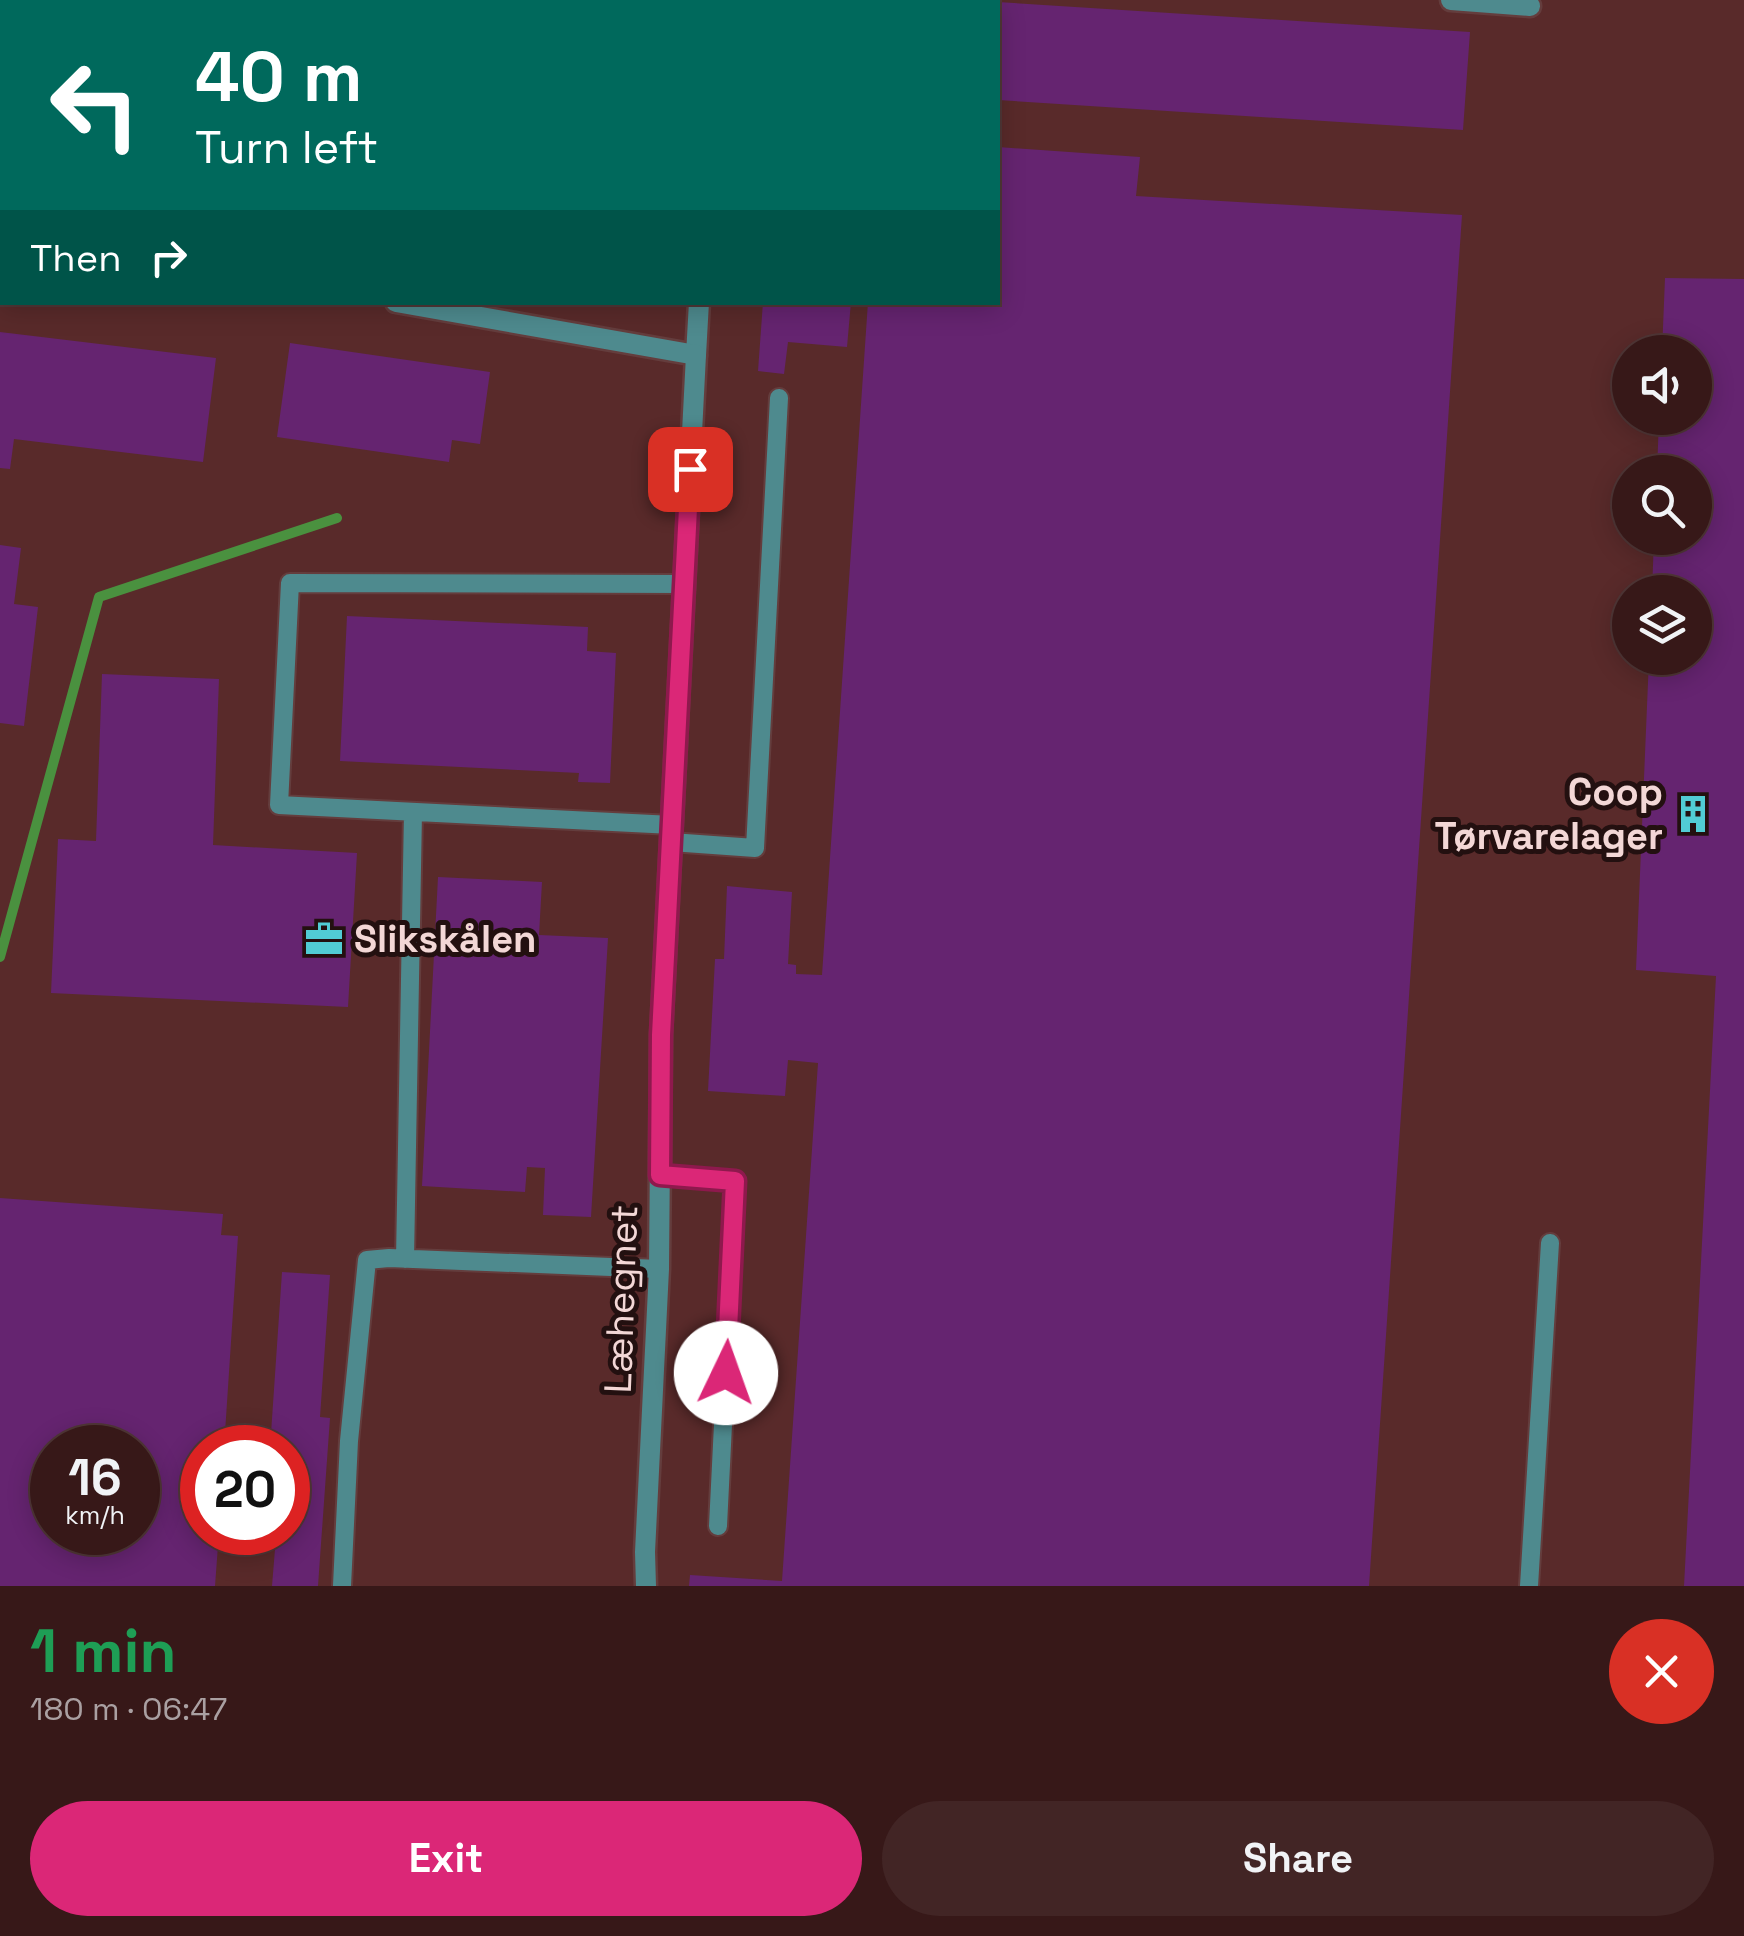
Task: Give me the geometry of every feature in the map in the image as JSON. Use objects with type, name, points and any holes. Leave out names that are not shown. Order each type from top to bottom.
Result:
[{"type":"street","points":[[1450,0],[1530,6]]},
{"type":"street","points":[[413,305],[696,354]]},
{"type":"street","name":"Læhegnet","points":[[646,1586],[660,1269],[661,1035],[700,305]]},
{"type":"lane","points":[[684,584],[290,583],[279,805],[671,834],[755,848],[779,398]]},
{"type":"lane","points":[[405,1259],[414,812]]},
{"type":"lane","points":[[660,1175],[735,1181],[718,1526]]},
{"type":"lane","points":[[1529,1586],[1550,1243]]},
{"type":"lane","points":[[342,1586],[349,1441],[367,1260],[660,1269]]},
{"type":"shaded area","points":[[1000,0],[1744,0],[1744,1586],[0,1586],[0,305],[1000,305]]},
{"type":"building","points":[[1000,2],[1470,32],[1463,130],[1000,100]]},
{"type":"building","points":[[1000,147],[1140,157],[1136,196],[1462,215],[1369,1586],[689,1586],[690,1575],[782,1581],[818,1063],[788,1060],[785,1096],[708,1091],[715,959],[724,959],[727,886],[792,892],[788,964],[796,965],[796,974],[822,975],[868,305],[1000,305]]},
{"type":"building","name":"Coop Tørvarelager","points":[[1665,278],[1744,279],[1744,1586],[1684,1586],[1716,976],[1636,970],[1648,675],[1712,675],[1712,575],[1653,575],[1653,555],[1712,555],[1712,455],[1658,455],[1658,435],[1712,435],[1712,335],[1663,335]]},
{"type":"building","points":[[763,305],[851,305],[847,347],[788,342],[784,374],[758,371]]},
{"type":"building","points":[[0,332],[216,358],[203,462],[14,439],[10,469],[0,468]]},
{"type":"building","points":[[290,343],[490,372],[480,444],[452,440],[449,462],[277,437]]},
{"type":"building","points":[[0,545],[21,548],[14,604],[38,607],[24,726],[0,723]]},
{"type":"building","points":[[347,616],[588,627],[587,651],[616,653],[610,783],[578,782],[579,773],[340,761]]},
{"type":"building","points":[[102,674],[219,679],[213,845],[357,853],[348,1007],[51,993],[58,839],[96,841]]},
{"type":"building","points":[[438,877],[542,882],[539,935],[608,938],[591,1217],[543,1215],[545,1168],[527,1167],[525,1192],[422,1186]]},
{"type":"building","points":[[0,1198],[223,1214],[221,1235],[238,1236],[226,1425],[180,1425],[180,1555],[217,1555],[215,1586],[0,1586]]},
{"type":"building","points":[[282,1272],[330,1275],[320,1417],[330,1418],[318,1586],[272,1586],[275,1555],[310,1555],[310,1425],[272,1425]]},
{"type":"waterway","points":[[0,957],[99,597],[337,518]]},
{"type":"place","name":"Coop Tørvarelager","points":[[1693,814]]},
{"type":"place","name":"Slikskålen","points":[[324,939]]},
{"type":"route","points":[[690,469],[661,1035],[660,1175],[735,1181],[726,1373]]}]
